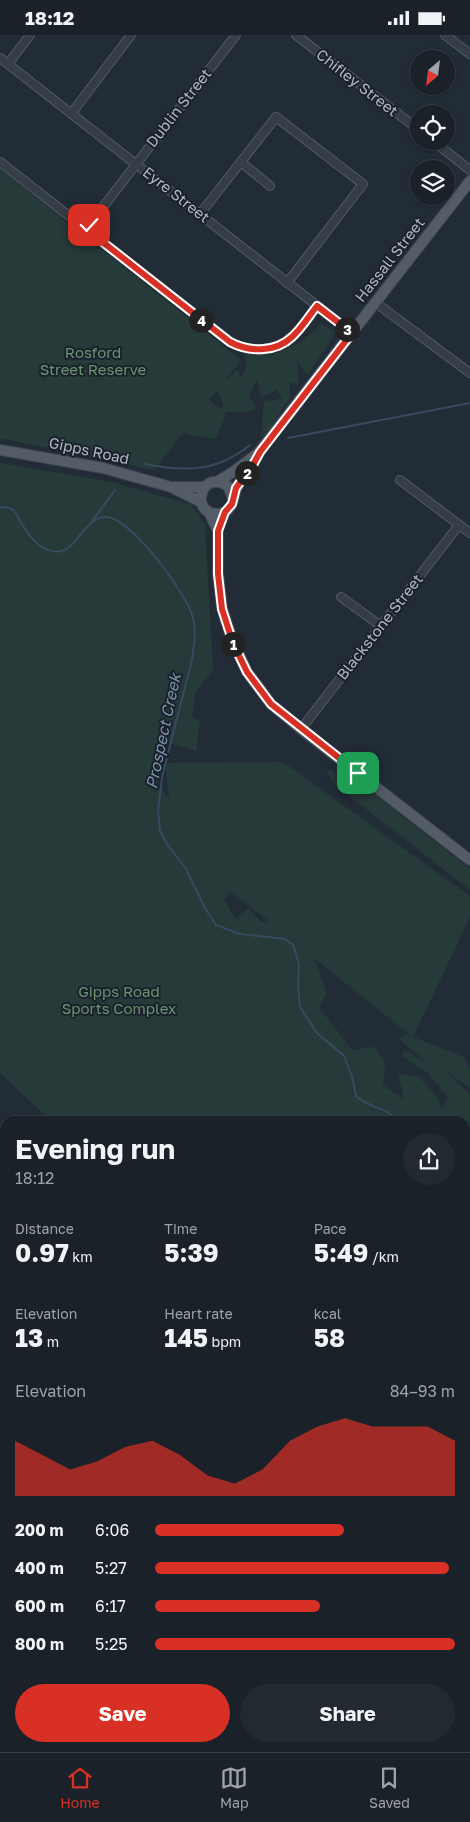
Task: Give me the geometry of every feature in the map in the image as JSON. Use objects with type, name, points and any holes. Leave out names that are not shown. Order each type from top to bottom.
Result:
[{"type":"main road","name":"Hassall Street","points":[[233,498],[236,488],[260,452],[470,181]]},
{"type":"main road","name":"Gipps Road","points":[[0,450],[103,468],[171,487],[201,502]]},
{"type":"main road","name":"Hassall Street","points":[[217,482],[260,452]]},
{"type":"main road","points":[[218,531],[209,512],[201,502],[202,491],[205,487],[217,482],[228,486],[233,498],[232,504],[225,512],[218,531],[218,574],[222,609],[233,643],[247,672],[271,704],[470,860]]},
{"type":"main road","name":"Gipps Road","points":[[171,487],[205,487]]},
{"type":"main road","points":[[209,512],[218,514],[225,512]]},
{"type":"street","points":[[8,64],[30,35]]},
{"type":"street","points":[[71,114],[131,35]]},
{"type":"street","name":"Dublin Street","points":[[86,229],[236,35]]},
{"type":"street","name":"Chifley Street","points":[[296,35],[410,123]]},
{"type":"street","points":[[445,35],[470,54]]},
{"type":"street","name":"Eyre Street","points":[[0,58],[352,333]]},
{"type":"street","points":[[200,214],[276,117],[363,185],[287,283]]},
{"type":"street","points":[[444,150],[470,170]]},
{"type":"street","points":[[0,162],[230,342],[241,348],[253,350],[271,349],[283,344],[293,337],[317,306]]},
{"type":"street","points":[[241,163],[270,186]]},
{"type":"street","points":[[376,303],[470,373]]},
{"type":"street","points":[[400,480],[470,533]]},
{"type":"street","name":"Blackstone Street","points":[[302,729],[459,525]]},
{"type":"street","points":[[341,597],[381,626]]},
{"type":"green space","name":"Rosford Street Reserve","points":[[0,169],[241,360],[223,384],[237,370],[242,377],[246,367],[244,351],[272,355],[301,342],[321,324],[336,332],[308,375],[297,360],[299,385],[289,382],[291,396],[270,428],[261,437],[264,401],[282,399],[277,390],[261,397],[257,379],[249,397],[256,408],[249,412],[226,412],[216,439],[186,434],[185,431],[154,470],[0,438]],"holes":[[[217,390],[223,403],[222,410],[209,400]]]},
{"type":"green space","name":"Gipps Road Sports Complex","points":[[0,463],[112,482],[192,505],[205,525],[213,669],[196,692],[192,716],[200,722],[196,751],[163,741],[156,787],[158,785],[169,798],[165,763],[283,762],[470,896],[470,917],[413,1037],[464,1057],[470,1070],[470,1088],[446,1071],[470,1094],[470,1116],[46,1116],[0,1073]],"holes":[[[231,892],[267,920],[261,922],[248,908],[236,919],[224,900]],[[314,958],[411,1036],[406,1035],[399,1039],[426,1062],[404,1050],[403,1057],[428,1073],[448,1098],[442,1109],[436,1095],[418,1076],[398,1074],[404,1099],[383,1085],[385,1062],[374,1047],[352,1050],[319,1007],[327,993]]]},
{"type":"green space","points":[[326,770],[349,774],[470,869],[470,890],[334,784]]},
{"type":"waterway","points":[[288,438],[470,403]]},
{"type":"waterway","points":[[145,464],[187,469],[200,468],[225,460],[238,454],[250,445]]},
{"type":"waterway","points":[[93,520],[115,490]]},
{"type":"waterway","name":"Prospect Creek","points":[[0,507],[13,510],[33,539],[42,547],[52,551],[61,551],[68,548],[85,528],[99,518],[107,517],[118,521],[143,543],[169,574],[187,604],[194,620],[195,631],[192,660],[162,777],[158,811],[160,831],[167,844],[186,869],[205,908],[216,925],[240,934],[285,939],[293,945],[299,964],[300,1007],[317,1033],[344,1056],[352,1076],[356,1096],[366,1103],[394,1116]]},
{"type":"route","points":[[89,225],[86,229],[230,342],[241,348],[253,350],[271,349],[283,344],[293,337],[317,306],[352,333],[260,452],[236,488],[232,504],[225,512],[218,531],[218,574],[222,609],[233,643],[247,672],[271,704],[358,773]]}]
